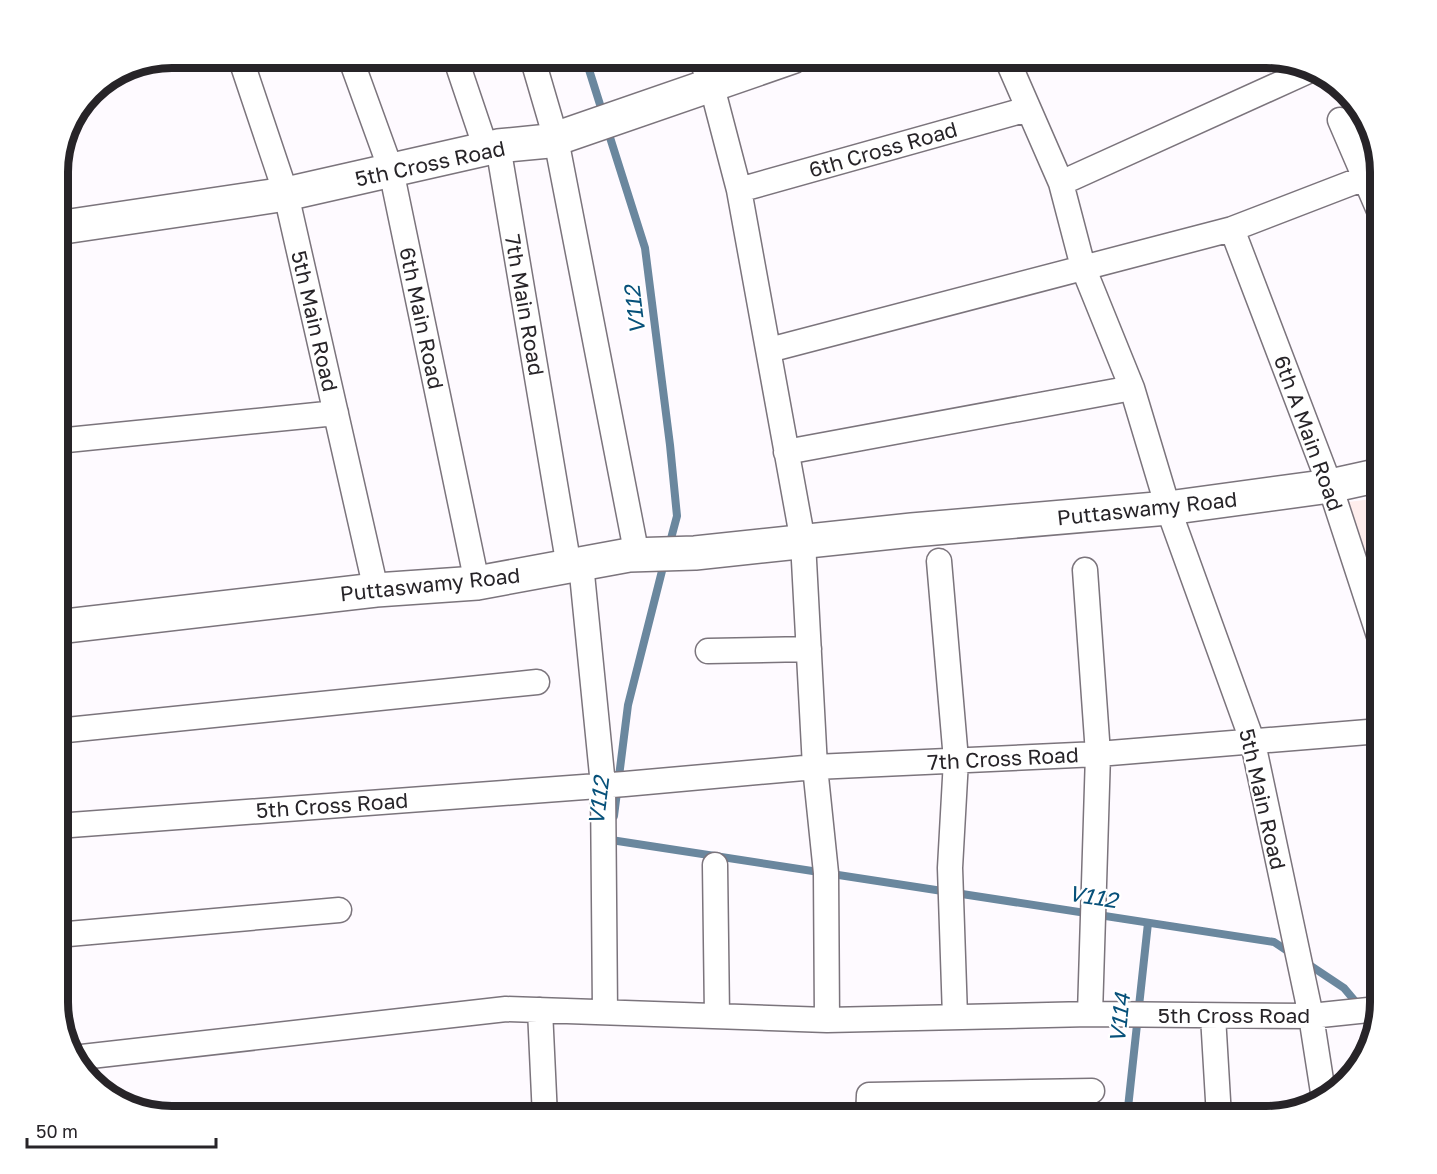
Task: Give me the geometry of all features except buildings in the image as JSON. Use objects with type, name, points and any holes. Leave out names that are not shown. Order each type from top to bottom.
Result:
[{"type":"main road","name":"5th Cross Road","points":[[68,226],[286,194],[498,146],[549,141],[662,103],[706,70]]},
{"type":"main road","name":"Puttaswamy Road","points":[[68,626],[376,590],[477,583],[629,555],[695,553],[1168,508],[1330,486],[1370,477]]},
{"type":"street","name":"5th Main Road","points":[[244,68],[286,194],[376,590]]},
{"type":"street","name":"6th Main Road","points":[[354,68],[391,170],[477,583]]},
{"type":"street","points":[[459,68],[483,140],[498,146]]},
{"type":"street","points":[[535,68],[556,139],[649,555]]},
{"type":"street","name":"5th Main Road","points":[[1011,68],[1061,183],[1083,267],[1132,388],[1168,508],[1252,743],[1311,1016],[1322,1089]]},
{"type":"street","points":[[706,70],[739,190],[803,542],[815,767],[826,873],[826,1020]]},
{"type":"street","points":[[1061,183],[1301,74]]},
{"type":"street","name":"6th Cross Road","points":[[739,190],[1028,109]]},
{"type":"street","points":[[1340,120],[1370,170]]},
{"type":"street","name":"7th Main Road","points":[[498,146],[575,566],[612,785],[605,1012]]},
{"type":"street","points":[[769,350],[1232,229],[1370,176]]},
{"type":"street","name":"6th A Main Road","points":[[1232,229],[1330,486],[1370,608]]},
{"type":"street","points":[[786,452],[1132,388]]},
{"type":"street","points":[[68,440],[336,413]]},
{"type":"street","points":[[939,561],[956,760],[950,880],[955,1017]]},
{"type":"street","points":[[1085,570],[1098,754],[1090,1014]]},
{"type":"street","points":[[708,651],[809,649]]},
{"type":"street","points":[[68,730],[537,682]]},
{"type":"street","name":"7th Cross Road","points":[[612,785],[815,767],[1098,754],[1370,732]]},
{"type":"street","name":"5th Cross Road","points":[[68,825],[612,785]]},
{"type":"street","points":[[715,865],[717,1016]]},
{"type":"street","points":[[68,934],[339,910]]},
{"type":"street","name":"5th Cross Road","points":[[83,1057],[506,1009],[826,1020],[1090,1014],[1311,1016],[1369,1010]]},
{"type":"street","points":[[540,1010],[544,1106]]},
{"type":"street","points":[[1214,1016],[1218,1106]]},
{"type":"street","points":[[868,1106],[868,1095],[1092,1091]]},
{"type":"shaded area","points":[[1370,499],[1370,592],[1340,503]]},
{"type":"waterway","name":"V112","points":[[588,68],[603,114]]},
{"type":"waterway","name":"V112","points":[[607,128],[645,248],[677,516],[669,546]]},
{"type":"waterway","name":"V112","points":[[614,816],[628,705],[664,563]]},
{"type":"waterway","name":"V112","points":[[611,836],[611,840],[1274,942],[1292,954]]},
{"type":"waterway","name":"V114","points":[[1128,1106],[1148,923]]},
{"type":"waterway","name":"V112","points":[[1305,962],[1344,988],[1360,1007]]}]
